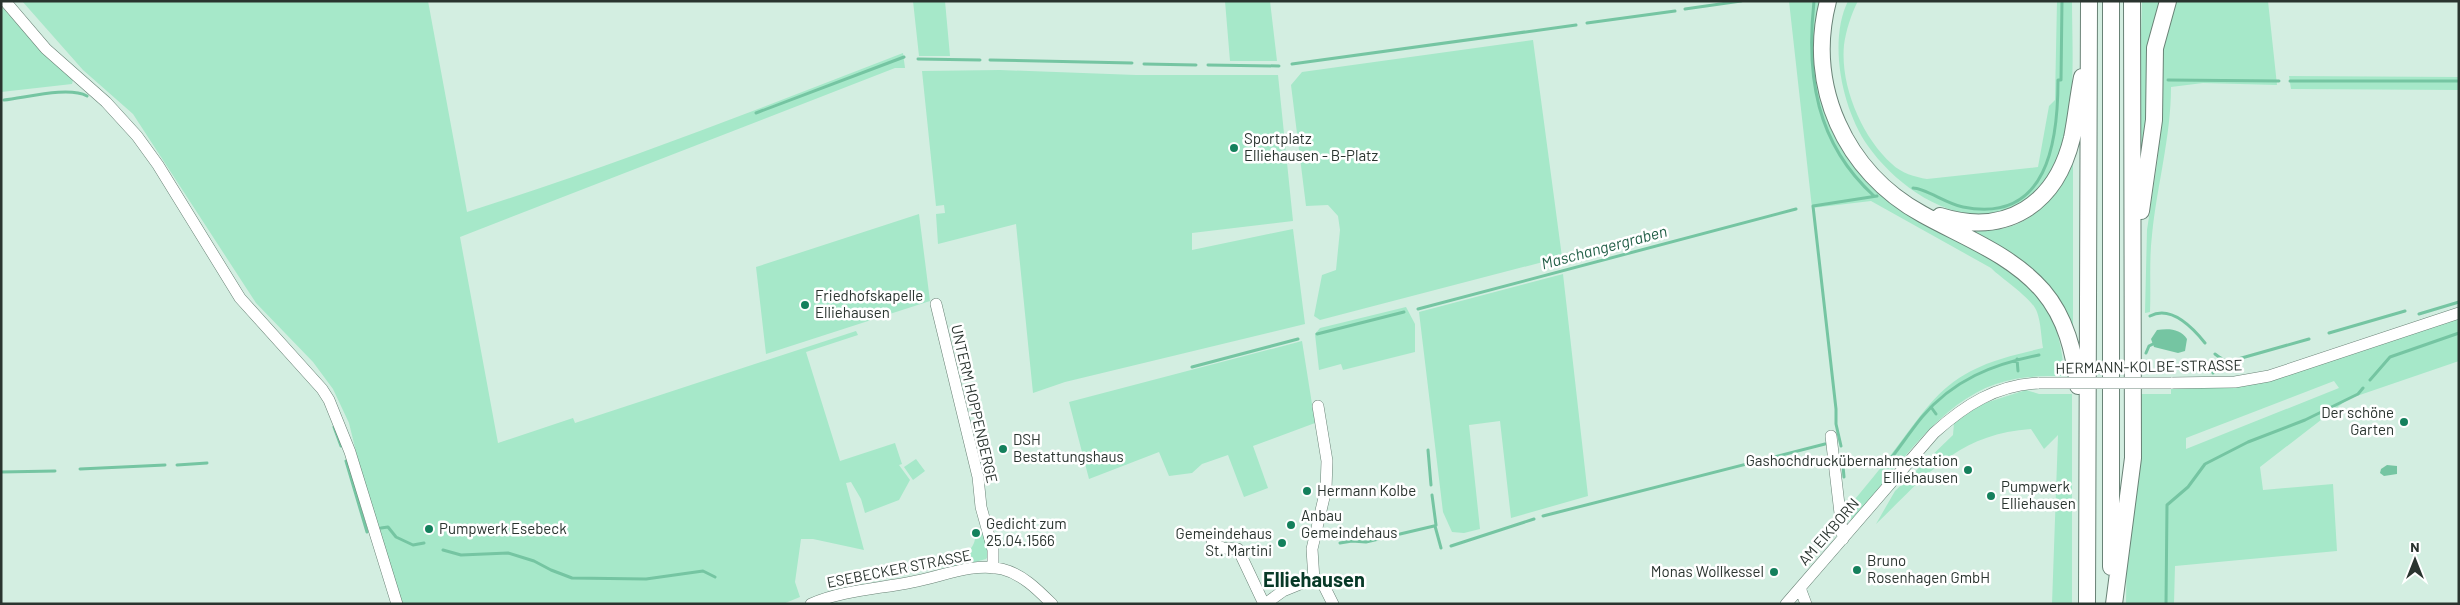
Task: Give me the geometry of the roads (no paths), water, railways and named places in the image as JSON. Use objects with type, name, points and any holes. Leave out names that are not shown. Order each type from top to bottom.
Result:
[{"type":"highway","points":[[2087,604],[2086,445],[2089,1]]},
{"type":"highway","points":[[2111,1],[2112,604]]},
{"type":"highway","points":[[2112,604],[2133,458],[2132,1]]},
{"type":"highway","points":[[2134,255],[2152,143],[2155,48],[2168,1]]},
{"type":"highway","points":[[1835,2],[1831,34],[1834,78],[1839,104],[1858,146],[1882,176],[1910,200],[1942,217],[1972,223],[2000,221],[2014,217],[2028,208],[2053,183],[2072,138],[2089,38]]},
{"type":"highway","points":[[1835,2],[1822,36],[1821,61],[1830,106],[1841,132],[1862,164],[1889,192],[1922,214],[1996,253],[2030,278],[2044,292],[2061,319],[2072,348],[2086,445]]},
{"type":"street","points":[[4,1],[46,49],[106,102],[137,136],[158,165],[240,298],[322,389],[333,409],[350,452],[397,604]]},
{"type":"street","name":"UNTERM HOPPENBERGE","points":[[936,304],[978,477],[981,508],[994,550],[993,568]]},
{"type":"street","name":"HERMANN-KOLBE-STRASSE","points":[[1934,433],[1955,414],[1978,398],[2020,385],[2039,383],[2235,382],[2269,376],[2459,313]]},
{"type":"street","points":[[1314,580],[1312,549],[1326,489],[1326,461],[1318,406]]},
{"type":"street","name":"AM EIKBORN","points":[[1786,604],[1934,433]]},
{"type":"street","points":[[1831,436],[1843,539]]},
{"type":"street","points":[[1212,543],[1223,548],[1238,550],[1264,604],[1293,586],[1314,580],[1326,588],[1333,604]]},
{"type":"street","points":[[993,568],[1020,577],[1052,604]]},
{"type":"street","name":"ESEBECKER STRASSE","points":[[811,604],[839,594],[913,582],[952,572],[993,568]]},
{"type":"street","points":[[1800,588],[1806,604]]},
{"type":"waterway","points":[[1685,9],[1741,1]]},
{"type":"waterway","points":[[1814,1],[1812,56],[1814,82],[1819,107],[1827,131],[1839,154],[1854,175],[1874,196]]},
{"type":"waterway","name":"Maschangergraben","points":[[1913,188],[1963,207],[1991,209],[2014,203],[2030,190],[2042,173],[2050,151],[2055,128],[2058,80],[2061,80],[2062,1]]},
{"type":"waterway","points":[[1587,23],[1675,11]]},
{"type":"waterway","points":[[1292,64],[1576,25]]},
{"type":"waterway","points":[[756,113],[904,57]]},
{"type":"waterway","points":[[918,59],[980,60]]},
{"type":"waterway","points":[[990,60],[1132,63]]},
{"type":"waterway","points":[[1144,64],[1196,65]]},
{"type":"waterway","points":[[1208,65],[1279,66]]},
{"type":"waterway","points":[[2168,80],[2279,81]]},
{"type":"waterway","points":[[2290,81],[2459,81]]},
{"type":"waterway","points":[[4,100],[58,92],[79,93],[87,96]]},
{"type":"waterway","points":[[1841,446],[1836,424],[1836,409],[1813,206],[1877,196]]},
{"type":"waterway","name":"Maschangergraben","points":[[1418,309],[1796,209]]},
{"type":"waterway","points":[[2419,314],[2459,302]]},
{"type":"waterway","points":[[2329,333],[2405,311]]},
{"type":"waterway","name":"Maschangergraben","points":[[1317,334],[1404,312]]},
{"type":"waterway","points":[[2150,316],[2158,313],[2166,313],[2173,316],[2188,325],[2205,343]]},
{"type":"waterway","points":[[2370,380],[2390,357],[2459,333]]},
{"type":"waterway","name":"Maschangergraben","points":[[1192,367],[1298,339]]},
{"type":"waterway","points":[[2215,354],[2223,360],[2231,361],[2309,339]]},
{"type":"waterway","points":[[2146,353],[2149,346],[2155,343]]},
{"type":"waterway","points":[[1885,466],[1922,417],[1947,393],[1961,383],[1990,369],[2039,355]]},
{"type":"waterway","points":[[2213,373],[2213,365],[2221,358]]},
{"type":"waterway","points":[[2017,359],[2018,371]]},
{"type":"waterway","points":[[2166,604],[2167,505],[2188,487],[2205,464],[2248,442],[2305,420],[2358,394],[2363,388]]},
{"type":"waterway","points":[[1931,407],[1936,414]]},
{"type":"waterway","points":[[334,427],[341,446]]},
{"type":"waterway","points":[[1543,516],[1825,444]]},
{"type":"waterway","points":[[1428,450],[1431,485]]},
{"type":"waterway","points":[[346,461],[367,532]]},
{"type":"waterway","points":[[177,465],[207,463]]},
{"type":"waterway","points":[[80,469],[165,465]]},
{"type":"waterway","points":[[1843,466],[1844,477]]},
{"type":"waterway","points":[[1,472],[55,471]]},
{"type":"waterway","points":[[1432,495],[1436,525]]},
{"type":"waterway","points":[[1451,546],[1534,519]]},
{"type":"waterway","points":[[1340,543],[1352,541],[1366,542],[1434,526]]},
{"type":"waterway","points":[[1435,526],[1441,548]]},
{"type":"waterway","points":[[381,528],[388,527],[396,537],[413,545],[424,543]]},
{"type":"waterway","points":[[443,550],[461,555],[508,553],[534,561],[572,578],[646,579],[703,571],[715,577]]},
{"type":"place","name":"Sportplatz Elliehausen - B-Platz","points":[[1234,148]]},
{"type":"place","name":"Friedhofskapelle Elliehausen","points":[[805,305]]},
{"type":"place","name":"Der schöne Garten","points":[[2404,422]]},
{"type":"place","name":"DSH Bestattungshaus","points":[[1003,449]]},
{"type":"place","name":"Gashochdruckübernahmestation Elliehausen","points":[[1968,470]]},
{"type":"place","name":"Hermann Kolbe","points":[[1307,491]]},
{"type":"place","name":"Pumpwerk Elliehausen","points":[[1991,496]]},
{"type":"place","name":"Anbau Gemeindehaus","points":[[1291,525]]},
{"type":"place","name":"Pumpwerk Esebeck","points":[[429,529]]},
{"type":"place","name":"Gedicht zum 25.04.1566","points":[[976,533]]},
{"type":"place","name":"Gemeindehaus St. Martini","points":[[1282,543]]},
{"type":"place","name":"Bruno Rosenhagen GmbH","points":[[1857,570]]},
{"type":"place","name":"Monas Wollkessel","points":[[1774,572]]},
{"type":"district","name":"Elliehausen","points":[[1314,580]]}]
